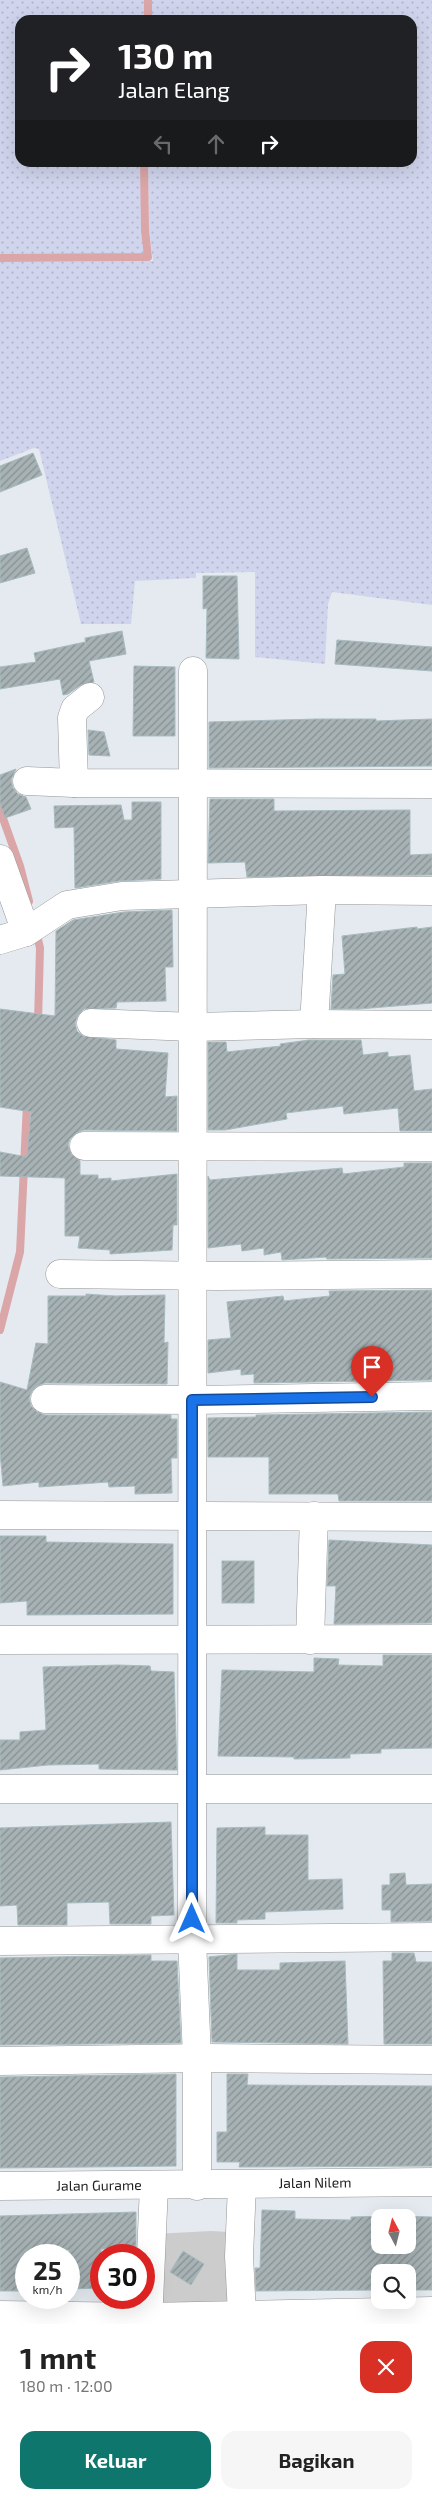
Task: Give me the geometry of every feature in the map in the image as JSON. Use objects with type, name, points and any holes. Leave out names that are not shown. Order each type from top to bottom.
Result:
[{"type":"street","points":[[193,671],[195,894],[192,1276],[192,1939],[197,2058],[198,2186]]},
{"type":"street","points":[[74,784],[72,718],[75,708],[90,697]]},
{"type":"street","points":[[27,781],[74,784],[432,784]]},
{"type":"street","points":[[0,859],[35,925]]},
{"type":"street","points":[[314,1024],[322,890]]},
{"type":"street","points":[[0,940],[35,925],[67,905],[122,896],[322,890],[432,891]]},
{"type":"street","points":[[91,1023],[193,1027],[314,1024],[432,1025]]},
{"type":"street","points":[[84,1146],[194,1148],[432,1147]]},
{"type":"street","points":[[60,1274],[192,1276],[432,1274]]},
{"type":"street","points":[[46,1399],[192,1400],[432,1396]]},
{"type":"street","points":[[0,1516],[432,1517]]},
{"type":"street","points":[[310,1640],[314,1516]]},
{"type":"street","points":[[0,1640],[432,1639]]},
{"type":"street","points":[[0,1789],[432,1789]]},
{"type":"street","points":[[0,1940],[432,1937]]},
{"type":"street","points":[[0,2061],[197,2058],[432,2060]]},
{"type":"street","name":"Jalan Nilem","points":[[198,2186],[432,2182]]},
{"type":"street","points":[[242,2185],[239,2256],[242,2314]]},
{"type":"street","name":"Jalan Gurame","points":[[0,2186],[198,2186]]},
{"type":"street","points":[[148,2320],[154,2186]]},
{"type":"street","points":[[0,2315],[148,2320],[242,2314],[283,2319],[404,2318],[432,2312]]},
{"type":"shaded area","points":[[0,0],[146,0],[145,15],[15,15],[15,167],[142,167],[142,231],[145,254],[0,256]]},
{"type":"shaded area","points":[[152,0],[432,0],[432,605],[332,592],[328,604],[325,664],[255,657],[255,572],[196,573],[196,578],[135,581],[131,624],[81,624],[39,449],[34,448],[0,461],[0,262],[153,261],[149,230],[148,167],[417,167],[417,15],[152,15]]},
{"type":"shaded area","points":[[229,2232],[231,2304],[155,2302],[154,2234]]},
{"type":"building","points":[[33,453],[42,475],[0,492],[0,466]]},
{"type":"building","points":[[27,548],[35,573],[0,583],[0,556]]},
{"type":"building","points":[[203,576],[237,576],[239,659],[206,658],[207,608],[203,609]]},
{"type":"building","points":[[122,631],[126,654],[89,661],[94,682],[81,685],[68,694],[63,695],[60,679],[0,689],[0,667],[36,662],[34,653],[85,642],[86,647],[85,638]]},
{"type":"building","points":[[337,640],[432,647],[432,671],[335,664]]},
{"type":"building","points":[[134,666],[175,667],[175,736],[133,736]]},
{"type":"building","points":[[376,719],[376,721],[432,719],[432,766],[209,768],[209,722]]},
{"type":"building","points":[[88,730],[104,732],[110,756],[89,755]]},
{"type":"building","points":[[16,769],[11,780],[13,788],[18,794],[26,797],[31,809],[5,818],[0,804],[0,775]]},
{"type":"building","points":[[210,799],[274,799],[274,811],[410,810],[410,855],[432,854],[432,875],[247,877],[245,862],[208,863]]},
{"type":"building","points":[[132,802],[161,802],[161,879],[119,881],[75,888],[74,827],[55,828],[54,806],[121,805],[124,820],[132,820]]},
{"type":"building","points":[[172,910],[173,967],[165,967],[166,1001],[117,1002],[116,1008],[84,1009],[78,1015],[75,1023],[77,1031],[83,1036],[116,1040],[116,1049],[168,1053],[165,1097],[177,1096],[177,1131],[84,1130],[76,1133],[70,1139],[68,1145],[71,1154],[80,1161],[80,1175],[98,1175],[98,1179],[111,1178],[111,1181],[177,1174],[177,1225],[173,1225],[172,1250],[110,1254],[110,1250],[78,1248],[80,1236],[65,1236],[65,1178],[0,1176],[0,1152],[27,1157],[31,1112],[0,1107],[0,1009],[55,1016],[56,931],[73,920],[124,912]]},
{"type":"building","points":[[417,927],[417,929],[432,927],[432,1003],[359,1009],[331,1009],[333,975],[345,974],[342,936]]},
{"type":"building","points":[[309,1040],[361,1040],[363,1055],[388,1052],[388,1057],[410,1055],[414,1091],[432,1089],[432,1131],[400,1131],[398,1108],[344,1114],[343,1106],[286,1113],[287,1119],[225,1130],[208,1130],[208,1042],[226,1042],[227,1052],[281,1046],[280,1044]]},
{"type":"building","points":[[404,1163],[432,1163],[432,1258],[327,1259],[326,1257],[282,1260],[281,1252],[264,1255],[264,1248],[242,1251],[241,1244],[208,1248],[208,1176],[210,1180],[342,1168],[343,1174],[404,1167]]},
{"type":"building","points":[[432,1290],[432,1380],[254,1383],[254,1374],[241,1375],[241,1369],[208,1373],[208,1340],[231,1338],[227,1302],[283,1296],[284,1301],[330,1296],[329,1291]]},
{"type":"building","points":[[86,1294],[115,1296],[165,1295],[164,1343],[168,1342],[167,1384],[45,1383],[37,1386],[32,1391],[29,1398],[31,1406],[37,1412],[45,1415],[171,1415],[171,1419],[177,1419],[177,1458],[171,1458],[172,1493],[135,1494],[135,1486],[109,1487],[108,1482],[39,1487],[39,1482],[3,1486],[0,1452],[0,1382],[27,1390],[36,1343],[48,1344],[48,1296],[86,1296]]},
{"type":"building","points":[[432,1412],[432,1501],[339,1501],[338,1494],[269,1494],[269,1457],[208,1457],[208,1418],[256,1417],[256,1415]]},
{"type":"building","points":[[0,1536],[46,1536],[46,1542],[173,1544],[173,1614],[27,1615],[27,1601],[0,1603]]},
{"type":"building","points":[[329,1540],[432,1545],[432,1623],[334,1624],[336,1586],[327,1586]]},
{"type":"building","points":[[222,1561],[254,1561],[254,1603],[222,1603]]},
{"type":"building","points":[[383,1655],[432,1655],[432,1748],[381,1749],[381,1753],[350,1754],[350,1758],[294,1759],[294,1757],[218,1756],[222,1670],[314,1672],[314,1658],[339,1659],[338,1665],[383,1666]]},
{"type":"building","points":[[150,1666],[151,1671],[174,1672],[177,1770],[99,1769],[99,1764],[48,1765],[0,1770],[0,1740],[20,1740],[20,1732],[46,1730],[43,1667]]},
{"type":"building","points":[[171,1822],[174,1915],[151,1916],[151,1924],[110,1924],[109,1902],[67,1903],[67,1925],[18,1925],[17,1905],[0,1906],[0,1828]]},
{"type":"building","points":[[265,1827],[265,1835],[308,1835],[308,1880],[342,1879],[343,1909],[265,1912],[265,1919],[237,1920],[237,1923],[216,1923],[217,1828]]},
{"type":"building","points":[[405,1873],[406,1885],[432,1884],[432,1921],[391,1922],[391,1910],[382,1910],[382,1885],[390,1885],[390,1874]]},
{"type":"building","points":[[392,1953],[414,1953],[416,1962],[432,1962],[432,2044],[384,2044],[383,1961],[392,1961]]},
{"type":"building","points":[[237,1954],[237,1970],[280,1970],[280,1963],[345,1961],[348,2044],[212,2042],[209,1957]]},
{"type":"building","points":[[151,1955],[151,1961],[177,1961],[181,2043],[0,2045],[0,1958]]},
{"type":"building","points":[[176,2074],[176,2166],[0,2168],[0,2077]]},
{"type":"building","points":[[227,2074],[248,2074],[247,2085],[432,2086],[432,2166],[239,2167],[240,2162],[217,2162],[217,2132],[227,2132]]},
{"type":"building","points":[[262,2210],[295,2211],[295,2219],[351,2220],[351,2217],[371,2217],[371,2254],[416,2254],[416,2217],[432,2217],[432,2290],[416,2290],[416,2264],[371,2264],[371,2290],[256,2291],[255,2268],[260,2268]]},
{"type":"building","points":[[136,2212],[136,2244],[90,2244],[90,2288],[80,2289],[80,2244],[15,2244],[15,2291],[0,2291],[0,2216]]},
{"type":"building","points":[[183,2251],[204,2264],[191,2285],[170,2272]]},
{"type":"waterway","points":[[148,0],[148,15]]},
{"type":"waterway","points":[[0,258],[148,257],[145,230],[144,167]]},
{"type":"waterway","points":[[0,810],[20,866],[29,901]]},
{"type":"waterway","points":[[36,931],[40,948],[38,1022]]},
{"type":"waterway","points":[[0,1330],[20,1252],[27,1103]]},
{"type":"route","points":[[192,1919],[192,1400],[372,1397]]}]
